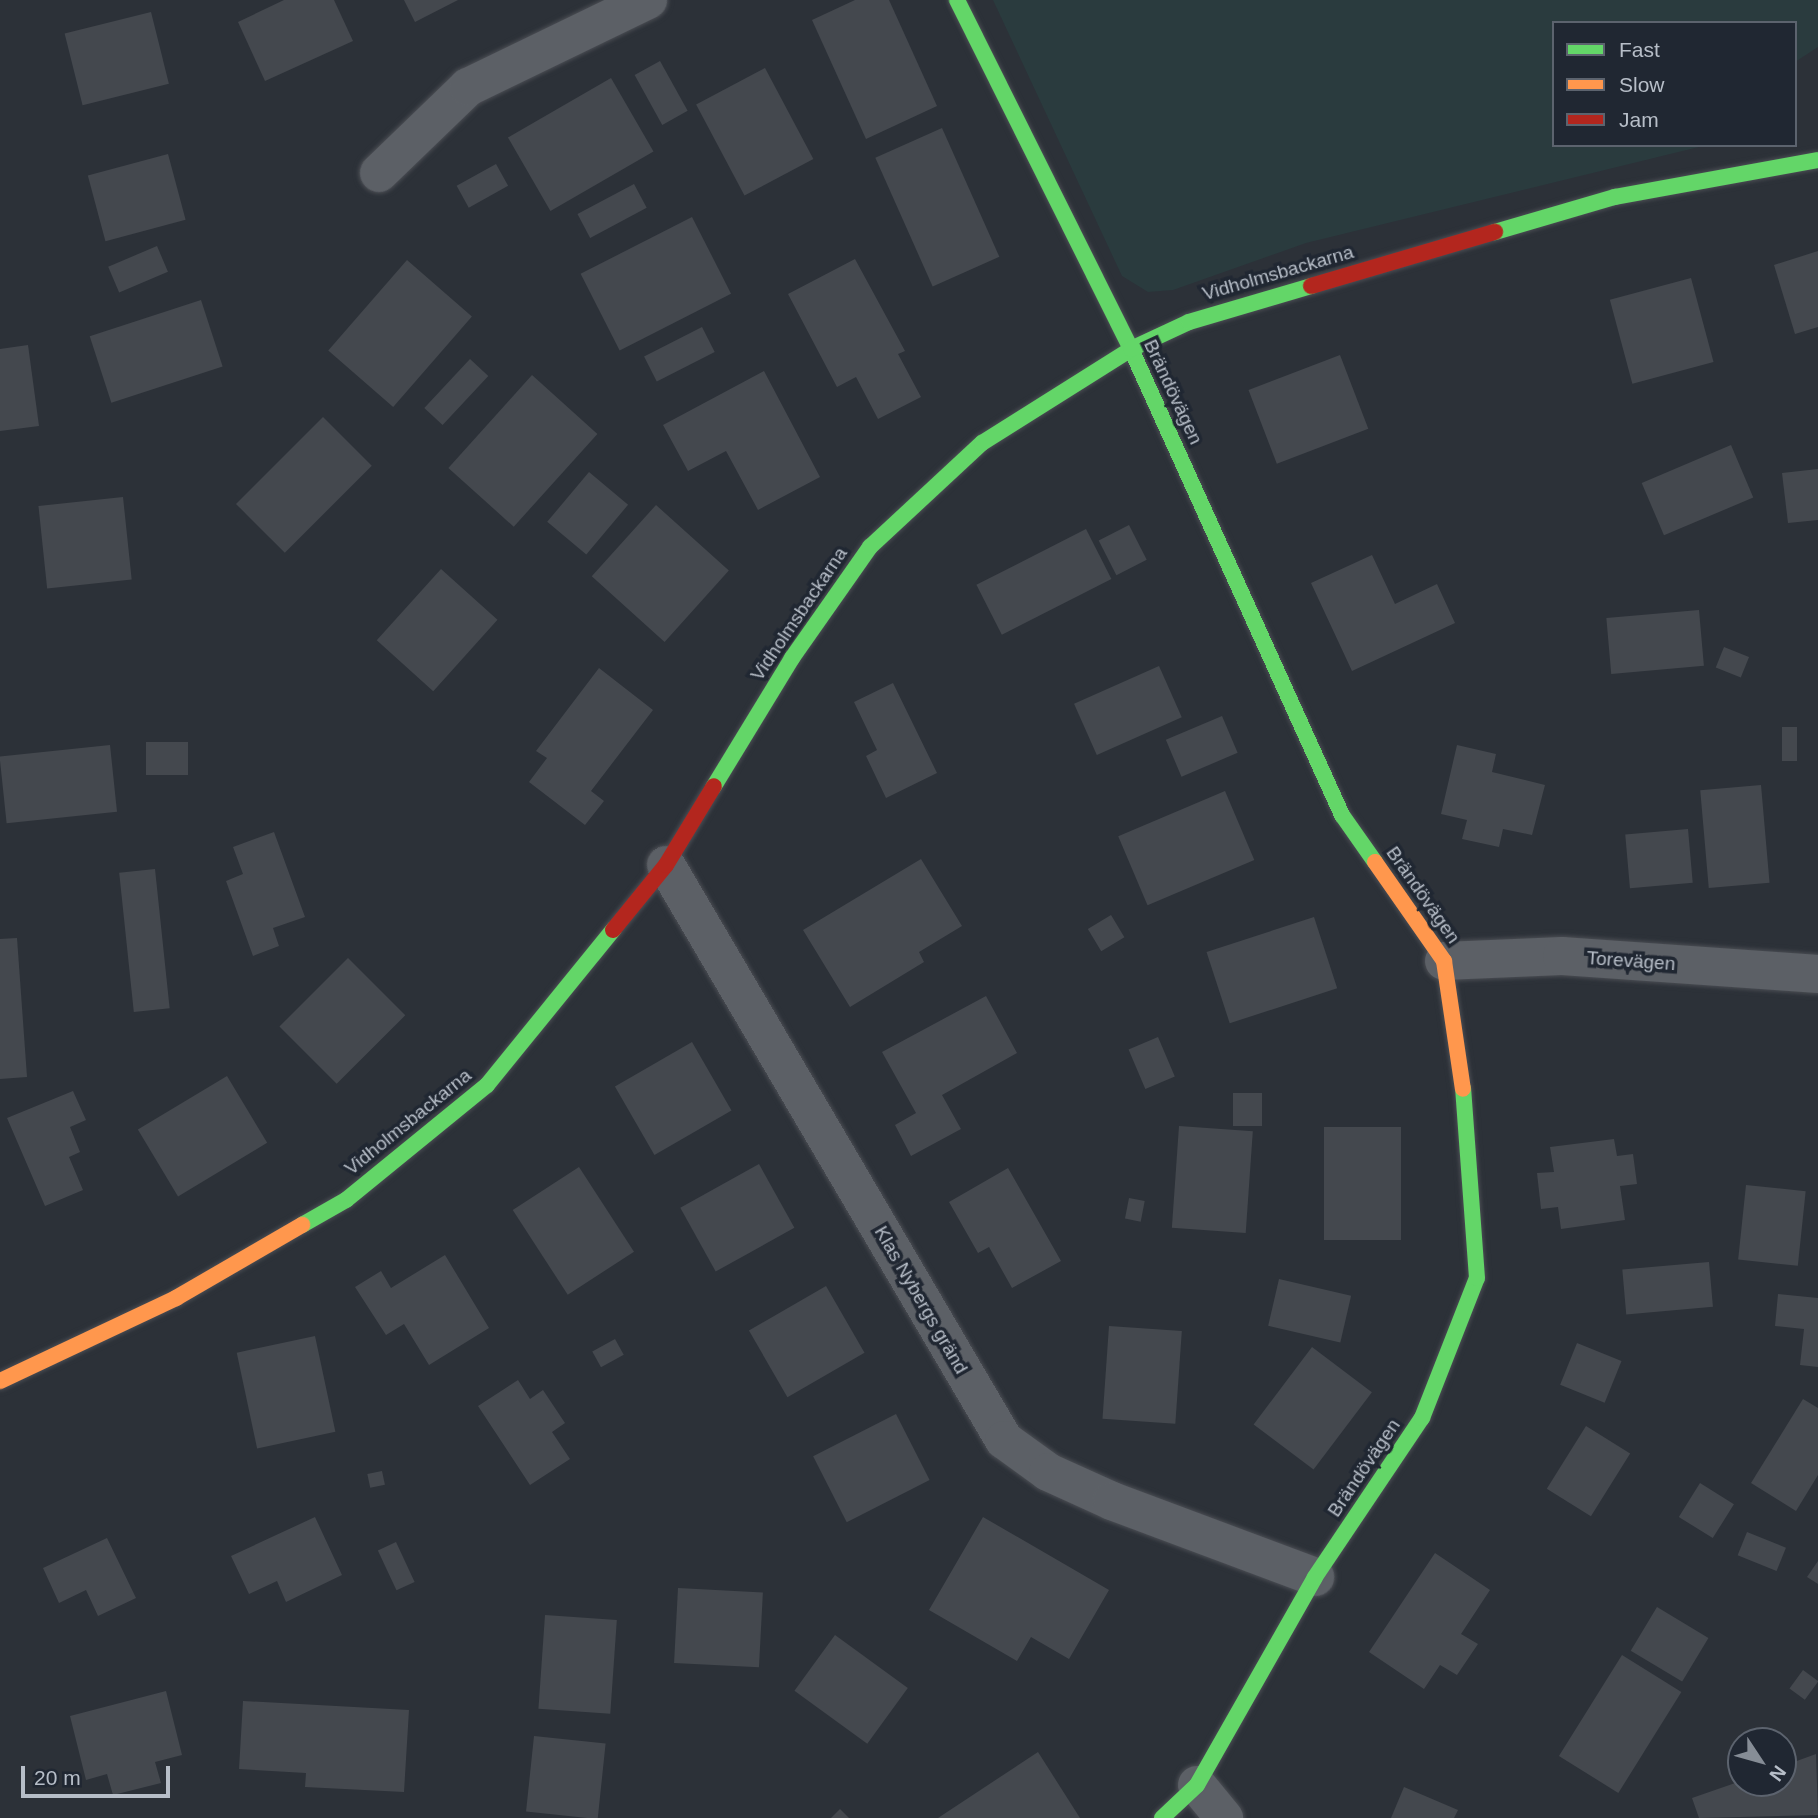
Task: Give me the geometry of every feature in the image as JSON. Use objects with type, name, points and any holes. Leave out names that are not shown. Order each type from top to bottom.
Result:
[{"type":"street","points":[[379,173],[468,87],[648,0]]},
{"type":"street","name":"Brändövägen","points":[[957,0],[1131,349],[1342,815],[1444,961],[1466,1108],[1477,1278],[1422,1418],[1315,1577],[1198,1785],[1162,1818]]},
{"type":"street","name":"Vidholmsbackarna","points":[[0,1381],[176,1298],[346,1200],[487,1085],[666,865],[792,658],[870,547],[982,443],[1131,349],[1189,322],[1615,197],[1818,160]]},
{"type":"street","name":"Klas Nybergs gränd","points":[[666,865],[1004,1440],[1048,1472],[1112,1501],[1315,1577]]},
{"type":"street","name":"Torevägen","points":[[1444,961],[1562,957],[1818,974]]},
{"type":"street","points":[[1198,1785],[1224,1818]]},
{"type":"shaded area","points":[[993,0],[1818,0],[1818,47],[1797,61],[1797,21],[1552,21],[1552,147],[1699,147],[1306,243],[1173,290],[1148,292],[1122,276]]},
{"type":"building","points":[[284,0],[334,0],[353,41],[265,81],[238,22]]},
{"type":"building","points":[[404,0],[458,0],[415,22]]},
{"type":"building","points":[[855,0],[889,0],[937,106],[866,139],[812,20]]},
{"type":"building","points":[[151,12],[169,84],[83,105],[65,34]]},
{"type":"building","points":[[660,61],[688,111],[662,125],[635,75]]},
{"type":"building","points":[[765,68],[813,159],[744,196],[696,105]]},
{"type":"building","points":[[611,78],[654,152],[550,211],[508,138]]},
{"type":"building","points":[[942,128],[999,257],[933,287],[875,158]]},
{"type":"building","points":[[168,154],[186,220],[105,241],[88,175]]},
{"type":"building","points":[[496,164],[508,186],[469,208],[457,186]]},
{"type":"building","points":[[634,184],[647,208],[590,238],[577,214]]},
{"type":"building","points":[[692,217],[731,294],[620,350],[581,274]]},
{"type":"building","points":[[157,246],[168,272],[119,292],[108,267]]},
{"type":"building","points":[[1818,251],[1818,327],[1795,334],[1774,265]]},
{"type":"building","points":[[855,259],[905,351],[898,354],[921,397],[878,419],[856,377],[837,387],[788,294]]},
{"type":"building","points":[[407,260],[472,316],[393,407],[328,351]]},
{"type":"building","points":[[1691,278],[1714,362],[1632,384],[1610,300]]},
{"type":"building","points":[[201,300],[223,367],[111,403],[90,336]]},
{"type":"building","points":[[702,327],[715,352],[657,381],[644,357]]},
{"type":"building","points":[[28,345],[39,426],[0,431],[0,349]]},
{"type":"building","points":[[1340,355],[1368,429],[1277,464],[1249,390]]},
{"type":"building","points":[[470,359],[488,376],[443,425],[424,408]]},
{"type":"building","points":[[764,371],[820,477],[758,510],[726,451],[688,471],[663,425]]},
{"type":"building","points":[[532,375],[597,434],[514,527],[448,468]]},
{"type":"building","points":[[323,417],[372,466],[285,553],[236,504]]},
{"type":"building","points":[[1731,445],[1753,497],[1664,535],[1642,483]]},
{"type":"building","points":[[1818,469],[1818,520],[1788,523],[1782,473]]},
{"type":"building","points":[[589,472],[628,505],[586,555],[547,522]]},
{"type":"building","points":[[123,497],[132,580],[47,588],[38,506]]},
{"type":"building","points":[[656,505],[729,571],[665,642],[592,576]]},
{"type":"building","points":[[1129,525],[1147,560],[1116,575],[1099,540]]},
{"type":"building","points":[[1086,529],[1111,579],[1002,635],[976,585]]},
{"type":"building","points":[[1372,555],[1395,604],[1437,584],[1455,623],[1352,671],[1311,583]]},
{"type":"building","points":[[441,569],[497,620],[433,691],[377,640]]},
{"type":"building","points":[[1699,610],[1704,666],[1611,674],[1606,618]]},
{"type":"building","points":[[1724,647],[1749,657],[1741,678],[1716,667]]},
{"type":"building","points":[[1159,666],[1182,717],[1097,755],[1074,704]]},
{"type":"building","points":[[599,668],[653,710],[591,791],[604,801],[585,825],[529,782],[547,758],[536,751]]},
{"type":"building","points":[[893,683],[937,773],[886,798],[866,756],[877,750],[854,702]]},
{"type":"building","points":[[1222,716],[1238,753],[1181,777],[1166,740]]},
{"type":"building","points":[[1782,727],[1797,727],[1797,761],[1782,761]]},
{"type":"building","points":[[146,742],[188,742],[188,775],[146,775]]},
{"type":"building","points":[[110,745],[117,812],[7,823],[0,757]]},
{"type":"building","points":[[1457,745],[1496,754],[1492,772],[1545,785],[1532,835],[1503,829],[1499,847],[1462,839],[1467,820],[1441,814]]},
{"type":"building","points":[[1761,785],[1770,883],[1709,888],[1700,790]]},
{"type":"building","points":[[1225,791],[1254,860],[1148,905],[1118,836]]},
{"type":"building","points":[[1688,829],[1693,883],[1630,888],[1625,834]]},
{"type":"building","points":[[274,832],[305,917],[273,928],[279,946],[253,956],[226,881],[243,874],[233,847]]},
{"type":"building","points":[[921,859],[962,926],[919,952],[924,962],[850,1007],[803,930]]},
{"type":"building","points":[[155,869],[170,1008],[134,1012],[119,873]]},
{"type":"building","points":[[1111,915],[1124,937],[1101,951],[1088,929]]},
{"type":"building","points":[[1314,917],[1337,988],[1230,1023],[1207,952]]},
{"type":"building","points":[[17,938],[27,1077],[0,1079],[0,939]]},
{"type":"building","points":[[348,958],[405,1015],[337,1084],[279,1027]]},
{"type":"building","points":[[986,996],[1017,1053],[942,1095],[961,1129],[911,1156],[895,1125],[916,1113],[882,1052]]},
{"type":"building","points":[[1158,1037],[1175,1077],[1145,1089],[1129,1050]]},
{"type":"building","points":[[692,1042],[732,1110],[654,1155],[615,1086]]},
{"type":"building","points":[[227,1076],[267,1143],[178,1196],[138,1130]]},
{"type":"building","points":[[73,1091],[86,1120],[70,1127],[80,1152],[69,1157],[83,1190],[45,1206],[7,1118]]},
{"type":"building","points":[[1233,1093],[1262,1093],[1262,1126],[1233,1126]]},
{"type":"building","points":[[1179,1126],[1253,1131],[1246,1233],[1172,1228]]},
{"type":"building","points":[[1324,1127],[1401,1127],[1401,1240],[1324,1240]]},
{"type":"building","points":[[1614,1139],[1617,1156],[1633,1154],[1637,1184],[1620,1186],[1625,1220],[1561,1229],[1558,1207],[1541,1209],[1537,1173],[1554,1172],[1550,1147]]},
{"type":"building","points":[[759,1164],[794,1228],[716,1271],[680,1208]]},
{"type":"building","points":[[579,1167],[634,1252],[568,1295],[513,1210]]},
{"type":"building","points":[[1008,1168],[1061,1261],[1012,1288],[989,1247],[978,1253],[949,1202]]},
{"type":"building","points":[[1746,1185],[1806,1191],[1798,1266],[1738,1260]]},
{"type":"building","points":[[1129,1198],[1145,1201],[1141,1222],[1125,1219]]},
{"type":"building","points":[[445,1255],[489,1328],[429,1365],[404,1324],[386,1335],[355,1287],[381,1271],[391,1288]]},
{"type":"building","points":[[1709,1262],[1713,1307],[1626,1314],[1622,1270]]},
{"type":"building","points":[[1279,1279],[1351,1296],[1340,1342],[1268,1326]]},
{"type":"building","points":[[826,1286],[865,1353],[787,1397],[749,1330]]},
{"type":"building","points":[[1778,1294],[1818,1298],[1818,1367],[1800,1365],[1804,1329],[1775,1326]]},
{"type":"building","points":[[1109,1326],[1182,1331],[1175,1424],[1103,1419]]},
{"type":"building","points":[[315,1336],[335,1432],[257,1448],[237,1353]]},
{"type":"building","points":[[615,1339],[624,1355],[601,1367],[592,1352]]},
{"type":"building","points":[[1577,1343],[1622,1361],[1605,1403],[1560,1385]]},
{"type":"building","points":[[1312,1347],[1372,1392],[1314,1470],[1254,1424]]},
{"type":"building","points":[[518,1380],[530,1399],[543,1390],[565,1423],[552,1432],[570,1459],[530,1485],[478,1406]]},
{"type":"building","points":[[1803,1399],[1818,1408],[1818,1475],[1796,1511],[1751,1483]]},
{"type":"building","points":[[896,1414],[930,1480],[847,1522],[813,1456]]},
{"type":"building","points":[[1586,1426],[1630,1454],[1591,1516],[1547,1489]]},
{"type":"building","points":[[382,1471],[385,1485],[370,1488],[367,1474]]},
{"type":"building","points":[[1700,1483],[1734,1504],[1713,1538],[1679,1517]]},
{"type":"building","points":[[315,1517],[342,1575],[286,1602],[277,1581],[249,1594],[231,1556]]},
{"type":"building","points":[[983,1517],[1109,1590],[1069,1659],[1031,1637],[1017,1661],[929,1610]]},
{"type":"building","points":[[1747,1532],[1786,1548],[1777,1571],[1738,1555]]},
{"type":"building","points":[[107,1538],[136,1598],[98,1616],[86,1590],[59,1603],[43,1568]]},
{"type":"building","points":[[396,1542],[415,1582],[396,1590],[378,1550]]},
{"type":"building","points":[[1435,1553],[1490,1590],[1461,1634],[1478,1644],[1457,1675],[1440,1665],[1424,1689],[1369,1652]]},
{"type":"building","points":[[1818,1561],[1818,1584],[1807,1577]]},
{"type":"building","points":[[678,1588],[763,1592],[759,1667],[674,1663]]},
{"type":"building","points":[[1657,1607],[1708,1638],[1682,1682],[1631,1651]]},
{"type":"building","points":[[545,1615],[617,1620],[610,1714],[538,1709]]},
{"type":"building","points":[[835,1635],[908,1688],[867,1744],[794,1691]]},
{"type":"building","points":[[1622,1655],[1681,1692],[1618,1793],[1559,1756]]},
{"type":"building","points":[[1803,1670],[1818,1681],[1805,1700],[1789,1689]]},
{"type":"building","points":[[166,1691],[182,1755],[155,1762],[161,1783],[113,1795],[107,1774],[86,1780],[70,1716]]},
{"type":"building","points":[[243,1701],[409,1710],[404,1792],[305,1787],[306,1773],[239,1769]]},
{"type":"building","points":[[534,1736],[606,1744],[598,1818],[526,1812]]},
{"type":"building","points":[[1038,1752],[1080,1818],[938,1818]]},
{"type":"building","points":[[1816,1754],[1818,1815],[1699,1818],[1692,1798],[1727,1786],[1727,1797],[1797,1797],[1797,1761]]},
{"type":"building","points":[[1404,1787],[1458,1810],[1454,1818],[1391,1818]]},
{"type":"building","points":[[840,1809],[849,1818],[831,1818]]},
{"type":"traffic: fast","points":[[957,0],[1131,349],[1342,815],[1375,862]]},
{"type":"traffic: fast","points":[[1495,232],[1615,197],[1818,160]]},
{"type":"traffic: fast","points":[[714,786],[792,658],[870,547],[982,443],[1131,349],[1189,322],[1311,286]]},
{"type":"traffic: fast","points":[[302,1225],[346,1200],[487,1085],[613,930]]},
{"type":"traffic: fast","points":[[1162,1818],[1197,1785],[1315,1577],[1422,1418],[1477,1278],[1463,1089]]},
{"type":"traffic: slow","points":[[1375,862],[1444,961],[1463,1089]]},
{"type":"traffic: slow","points":[[0,1381],[176,1298],[302,1225]]},
{"type":"traffic: jam","points":[[1311,286],[1495,232]]},
{"type":"traffic: jam","points":[[613,930],[666,865],[714,786]]}]
